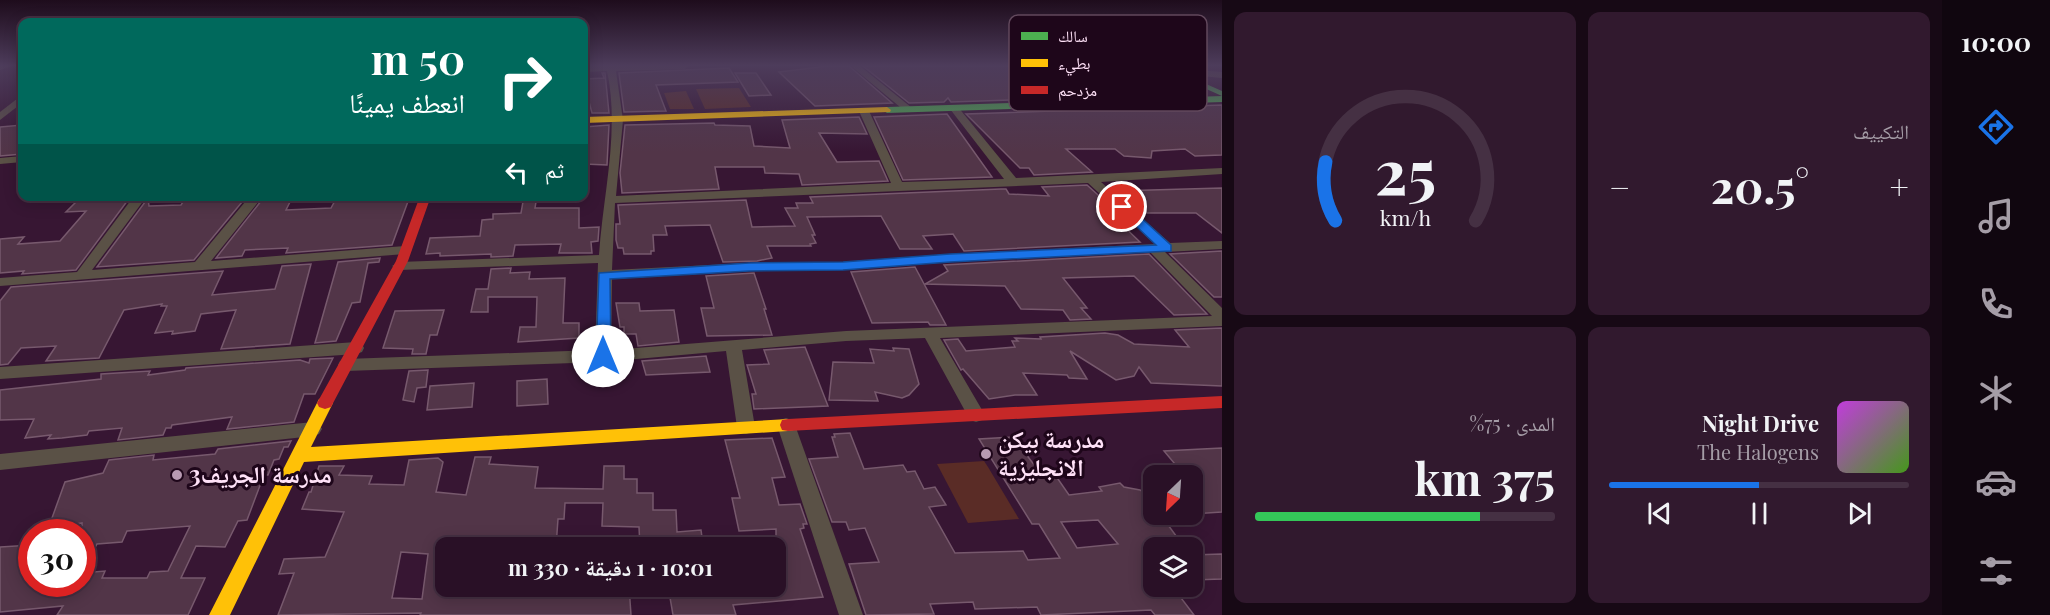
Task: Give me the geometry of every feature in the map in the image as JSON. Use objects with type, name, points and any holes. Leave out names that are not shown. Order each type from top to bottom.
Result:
[{"type":"street","points":[[603,356],[604,275],[609,200],[619,119],[617,95]]},
{"type":"street","points":[[890,95],[909,110]]},
{"type":"street","points":[[1207,100],[1222,99]]},
{"type":"street","points":[[0,117],[18,101]]},
{"type":"street","points":[[588,120],[1009,107]]},
{"type":"street","points":[[955,109],[1013,182]]},
{"type":"street","points":[[864,111],[898,186]]},
{"type":"street","points":[[0,170],[12,160]]},
{"type":"street","points":[[609,200],[1091,179],[1222,171]]},
{"type":"street","points":[[1091,179],[1161,249],[1222,319]]},
{"type":"street","points":[[80,277],[137,201]]},
{"type":"street","points":[[199,267],[253,201]]},
{"type":"street","points":[[219,615],[346,364],[399,266],[424,201]]},
{"type":"street","points":[[604,275],[1222,245]]},
{"type":"street","points":[[0,282],[405,250]]},
{"type":"street","points":[[399,266],[606,259]]},
{"type":"street","points":[[346,364],[603,356],[929,332],[1222,319]]},
{"type":"street","points":[[929,332],[976,415]]},
{"type":"street","points":[[733,345],[746,427]]},
{"type":"street","points":[[0,373],[356,348]]},
{"type":"street","points":[[300,456],[786,424],[1222,402]]},
{"type":"street","points":[[786,424],[851,615]]},
{"type":"street","points":[[0,462],[313,429]]},
{"type":"shaded area","points":[[665,95],[688,95],[694,109],[670,109]]},
{"type":"shaded area","points":[[699,95],[743,95],[751,107],[705,109]]},
{"type":"shaded area","points":[[984,461],[1019,519],[968,523],[937,464]]},
{"type":"building","points":[[588,95],[607,95],[609,113],[592,113]]},
{"type":"building","points":[[622,95],[660,95],[666,111],[624,112]]},
{"type":"building","points":[[803,95],[882,95],[892,103],[815,106]]},
{"type":"building","points":[[899,95],[1009,95],[1009,100],[951,102],[948,98],[944,102],[909,103]]},
{"type":"building","points":[[1222,105],[1222,155],[1195,156],[1185,149],[1152,151],[1151,158],[1124,156],[1115,149],[1066,149],[1092,172],[1034,175],[1029,168],[1020,168],[966,114],[1051,111],[1207,111],[1207,106]]},
{"type":"building","points":[[947,114],[992,177],[903,180],[874,117]]},
{"type":"building","points":[[859,117],[867,134],[819,133],[837,162],[879,161],[888,181],[802,185],[799,174],[765,173],[764,167],[715,167],[719,189],[622,193],[620,173],[625,125],[714,123],[715,125],[750,126],[754,146],[790,148],[782,120]]},
{"type":"building","points":[[18,125],[18,154],[0,156],[0,127]]},
{"type":"building","points":[[609,125],[607,165],[588,164],[588,127]]},
{"type":"building","points":[[1087,185],[1118,213],[1111,214],[1140,242],[964,251],[953,234],[923,236],[932,249],[900,249],[881,216],[807,217],[816,243],[810,244],[811,246],[767,246],[772,258],[757,261],[723,262],[710,225],[665,226],[667,235],[653,235],[654,251],[651,251],[651,254],[624,254],[623,248],[618,248],[616,240],[616,224],[620,224],[618,205],[746,200],[752,227],[795,226],[785,208],[798,208],[796,203],[813,203],[810,197],[1001,189],[1006,189],[1009,194],[1049,196],[1042,187]]},
{"type":"building","points":[[1111,188],[1115,191],[1222,188],[1222,233],[1196,213],[1139,213]]},
{"type":"building","points":[[77,201],[127,201],[76,270],[22,274],[24,271],[0,273],[0,239],[24,237],[18,244],[60,241],[86,211],[66,212]]},
{"type":"building","points":[[146,201],[148,201],[149,206],[181,205],[184,201],[243,201],[194,260],[97,267]]},
{"type":"building","points":[[261,201],[290,201],[286,210],[331,208],[335,201],[408,201],[392,245],[286,253],[288,248],[245,250],[242,256],[216,258]]},
{"type":"building","points":[[523,201],[536,201],[535,208],[579,208],[579,228],[599,227],[598,241],[591,242],[592,253],[559,253],[561,244],[515,245],[513,256],[426,254],[430,238],[480,236],[482,220],[493,219],[493,214],[521,213]]},
{"type":"building","points":[[1222,251],[1222,297],[1214,297],[1170,254]]},
{"type":"building","points":[[1149,254],[1207,314],[1174,315],[1134,276],[1063,278],[1087,308],[1081,308],[1091,319],[1070,320],[1063,310],[1021,309],[1005,286],[925,284],[948,271],[944,265]]},
{"type":"building","points":[[380,258],[379,262],[368,263],[360,302],[352,303],[336,341],[315,343],[338,262]]},
{"type":"building","points":[[311,264],[290,344],[221,349],[236,310],[201,314],[195,331],[172,334],[173,331],[155,333],[167,306],[161,306],[162,304],[124,310],[99,358],[46,361],[56,346],[21,348],[8,364],[0,365],[0,301],[11,287],[223,271],[212,295],[275,289],[282,266]]},
{"type":"building","points":[[915,267],[946,325],[930,325],[928,322],[872,323],[851,272]]},
{"type":"building","points":[[511,268],[510,273],[530,272],[529,279],[565,278],[563,323],[579,323],[579,338],[518,342],[520,327],[536,327],[537,297],[488,297],[488,312],[471,312],[476,289],[488,289],[491,269]]},
{"type":"building","points":[[754,273],[772,335],[707,336],[701,308],[714,308],[706,276]]},
{"type":"building","points":[[616,303],[639,303],[640,311],[674,310],[679,342],[638,346],[636,334],[624,334],[624,327],[620,327]]},
{"type":"building","points":[[444,310],[437,335],[430,335],[426,354],[412,354],[413,349],[383,348],[395,311]]},
{"type":"building","points":[[1222,328],[1222,386],[1151,383],[1139,367],[1134,376],[1116,380],[1070,351],[1087,379],[1069,378],[1067,375],[1023,373],[1037,395],[1015,395],[989,399],[963,369],[961,370],[944,340],[958,339],[966,351],[1015,347],[1012,341],[1018,341],[1015,338],[1041,339],[1040,337],[1105,333],[1118,335],[1134,344],[1189,347],[1175,330]]},
{"type":"building","points":[[805,347],[828,406],[754,409],[752,394],[756,394],[747,365],[769,364],[764,350]]},
{"type":"building","points":[[893,348],[909,349],[919,384],[909,395],[902,398],[875,392],[878,401],[829,400],[833,362],[874,363],[870,349],[894,351]]},
{"type":"building","points":[[706,356],[710,372],[646,375],[642,361]]},
{"type":"building","points":[[333,358],[315,394],[304,394],[294,422],[227,429],[232,417],[172,425],[171,428],[166,428],[163,435],[118,440],[122,428],[89,431],[87,435],[62,438],[48,439],[51,435],[25,438],[34,419],[0,420],[0,390],[101,379],[101,374],[150,371],[148,375],[186,368],[300,360],[309,363],[310,359]]},
{"type":"building","points":[[428,370],[426,387],[417,388],[414,402],[403,400],[409,371]]},
{"type":"building","points":[[547,379],[548,404],[517,406],[517,381]]},
{"type":"building","points":[[474,383],[472,407],[427,410],[430,386]]},
{"type":"building","points":[[850,433],[864,469],[903,465],[907,472],[915,471],[924,489],[935,487],[946,505],[929,507],[955,553],[1023,551],[1028,560],[1060,558],[1039,524],[1032,524],[979,439],[1013,437],[1035,466],[1049,466],[1069,495],[1102,491],[1099,487],[1120,483],[1124,487],[1140,490],[1143,492],[1143,525],[1168,525],[1177,537],[1143,537],[1143,597],[1180,597],[1194,615],[1155,615],[1151,610],[1041,615],[1037,607],[975,609],[973,602],[930,604],[934,614],[866,615],[849,564],[879,562],[865,528],[849,530],[846,522],[832,522],[809,459],[838,457],[832,437],[835,437],[834,434]],"holes":[[[1098,520],[1118,544],[1077,548],[1061,522]]]},
{"type":"building","points":[[772,438],[785,477],[772,478],[779,505],[800,504],[807,524],[803,524],[804,528],[800,529],[823,597],[733,605],[736,615],[673,615],[670,597],[786,597],[786,537],[776,537],[776,529],[739,531],[732,498],[740,498],[725,440]]},
{"type":"building","points":[[291,441],[288,447],[284,447],[279,459],[274,460],[268,475],[264,475],[247,520],[238,521],[225,547],[196,546],[181,578],[205,578],[188,615],[57,615],[63,606],[0,612],[0,547],[18,546],[18,597],[96,597],[96,572],[105,571],[102,578],[147,578],[150,572],[168,571],[190,526],[127,531],[122,542],[96,546],[96,519],[52,519],[65,482],[103,473],[109,460],[154,455],[153,460],[215,454],[218,449]]},
{"type":"building","points":[[1222,448],[1222,512],[1203,513],[1203,465],[1176,465],[1164,451]]},
{"type":"building","points":[[475,457],[491,457],[489,464],[538,467],[535,488],[603,489],[604,466],[624,466],[624,479],[637,479],[637,493],[653,493],[653,510],[676,510],[677,532],[701,530],[702,537],[639,537],[639,527],[602,526],[603,503],[565,503],[564,519],[558,519],[557,537],[435,537],[435,597],[630,597],[631,615],[420,615],[421,613],[278,615],[294,573],[279,574],[284,559],[325,557],[344,512],[302,509],[311,492],[319,466],[344,466],[339,475],[372,476],[369,484],[404,485],[409,460],[438,458],[443,462],[436,492],[466,495]],"holes":[[[401,552],[428,554],[422,599],[392,598]]]},
{"type":"building","points":[[1222,554],[1222,579],[1203,580],[1203,555]]},
{"type":"traffic: fast","points":[[1207,99],[1222,99]]},
{"type":"traffic: fast","points":[[887,110],[1009,106]]},
{"type":"traffic: slow","points":[[588,120],[887,110]]},
{"type":"traffic: slow","points":[[219,615],[325,403]]},
{"type":"traffic: slow","points":[[300,455],[788,425]]},
{"type":"traffic: jam","points":[[325,403],[402,261],[424,201]]},
{"type":"traffic: jam","points":[[788,425],[1222,402]]},
{"type":"place","name":"مدرسة بيكن الانجليزية","points":[[986,454]]},
{"type":"place","name":"مدرسة الجريف3","points":[[177,475]]},
{"type":"route","points":[[603,356],[604,275],[749,267],[843,266],[950,258],[1167,248],[1122,207]]}]
